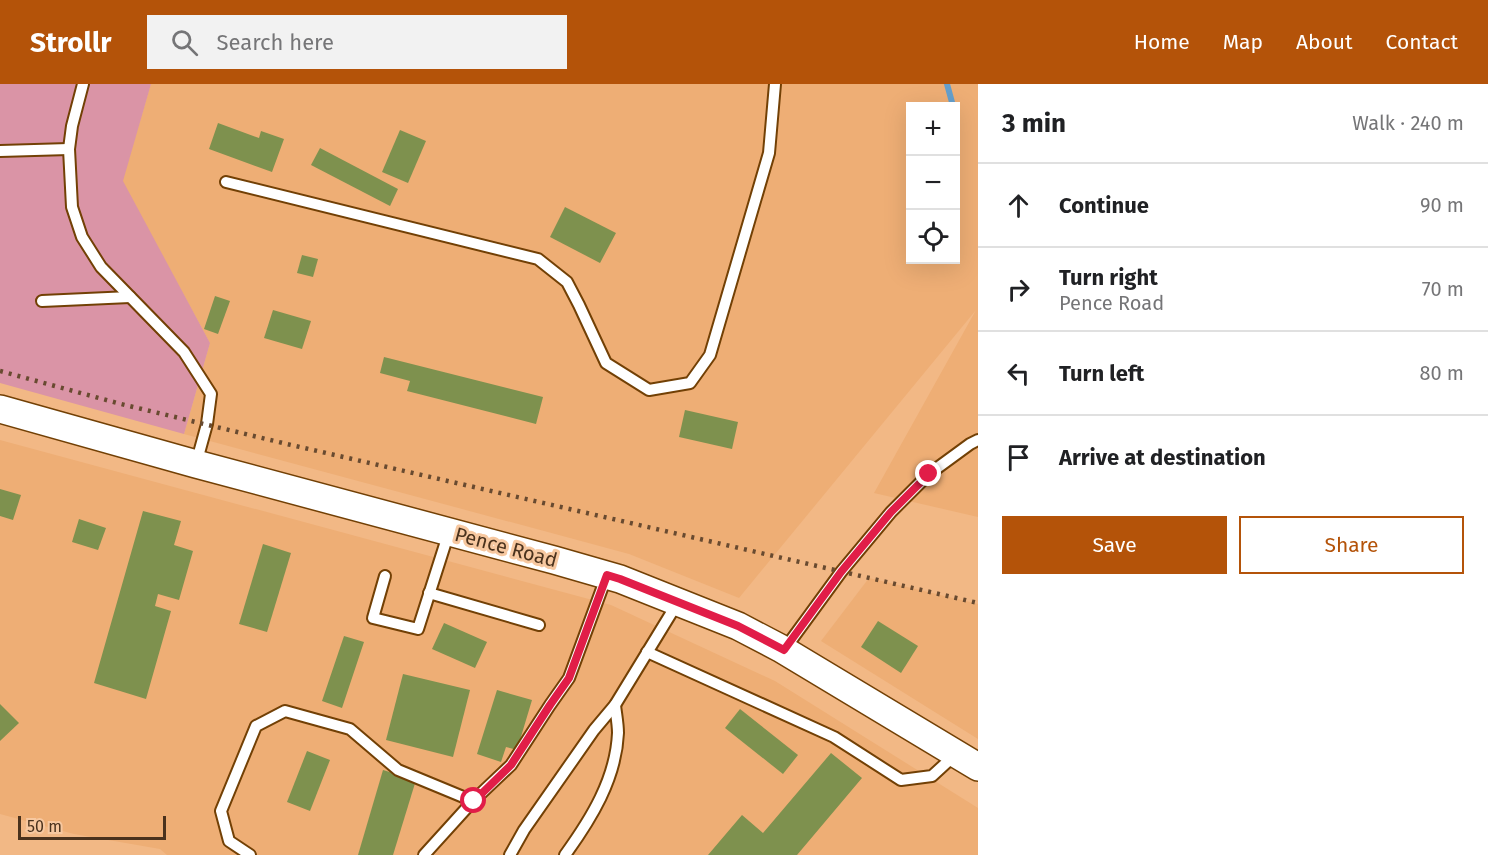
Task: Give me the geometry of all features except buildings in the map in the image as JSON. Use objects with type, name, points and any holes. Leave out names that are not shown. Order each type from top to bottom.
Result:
[{"type":"street","name":"Pence Road","points":[[0,409],[607,575],[738,626],[784,650],[970,759]]},
{"type":"lane","points":[[83,84],[72,126],[69,149],[72,207],[82,237],[101,267],[184,352],[211,394],[207,424],[196,464]]},
{"type":"lane","points":[[226,182],[538,259],[567,282],[606,363],[649,390],[690,382],[710,355],[769,153],[775,84]]},
{"type":"lane","points":[[0,151],[69,149]]},
{"type":"lane","points":[[42,301],[130,297]]},
{"type":"lane","points":[[784,650],[841,572],[891,512],[929,474],[969,444],[978,440]]},
{"type":"lane","points":[[385,576],[373,618],[418,629],[449,532]]},
{"type":"lane","points":[[424,855],[511,765],[569,678],[607,575]]},
{"type":"lane","points":[[429,593],[539,626]]},
{"type":"lane","points":[[510,855],[524,830],[556,784],[594,730],[615,705],[678,602]]},
{"type":"lane","points":[[647,652],[834,737],[901,780],[932,777],[970,759]]},
{"type":"lane","points":[[566,855],[604,794],[614,763],[618,732],[615,705]]},
{"type":"lane","points":[[250,855],[229,841],[221,812],[256,726],[285,711],[350,729],[398,770],[474,801]]},
{"type":"shaded area","points":[[0,84],[151,84],[123,181],[210,343],[184,434],[0,383]]},
{"type":"shaded area","points":[[151,84],[978,84],[978,517],[874,493],[976,310],[739,598],[629,554],[184,434],[210,343],[122,181]]},
{"type":"shaded area","points":[[0,440],[611,605],[775,681],[978,808],[978,855],[167,855],[160,849],[74,834],[0,814]]},
{"type":"shaded area","points":[[869,578],[978,604],[978,739],[821,641]]},
{"type":"waterway","points":[[947,84],[952,102]]},
{"type":"railway","points":[[0,371],[121,404],[287,444],[978,603]]},
{"type":"route","points":[[474,801],[511,765],[569,678],[607,575],[738,626],[784,650],[841,572],[891,512],[929,474]]}]
